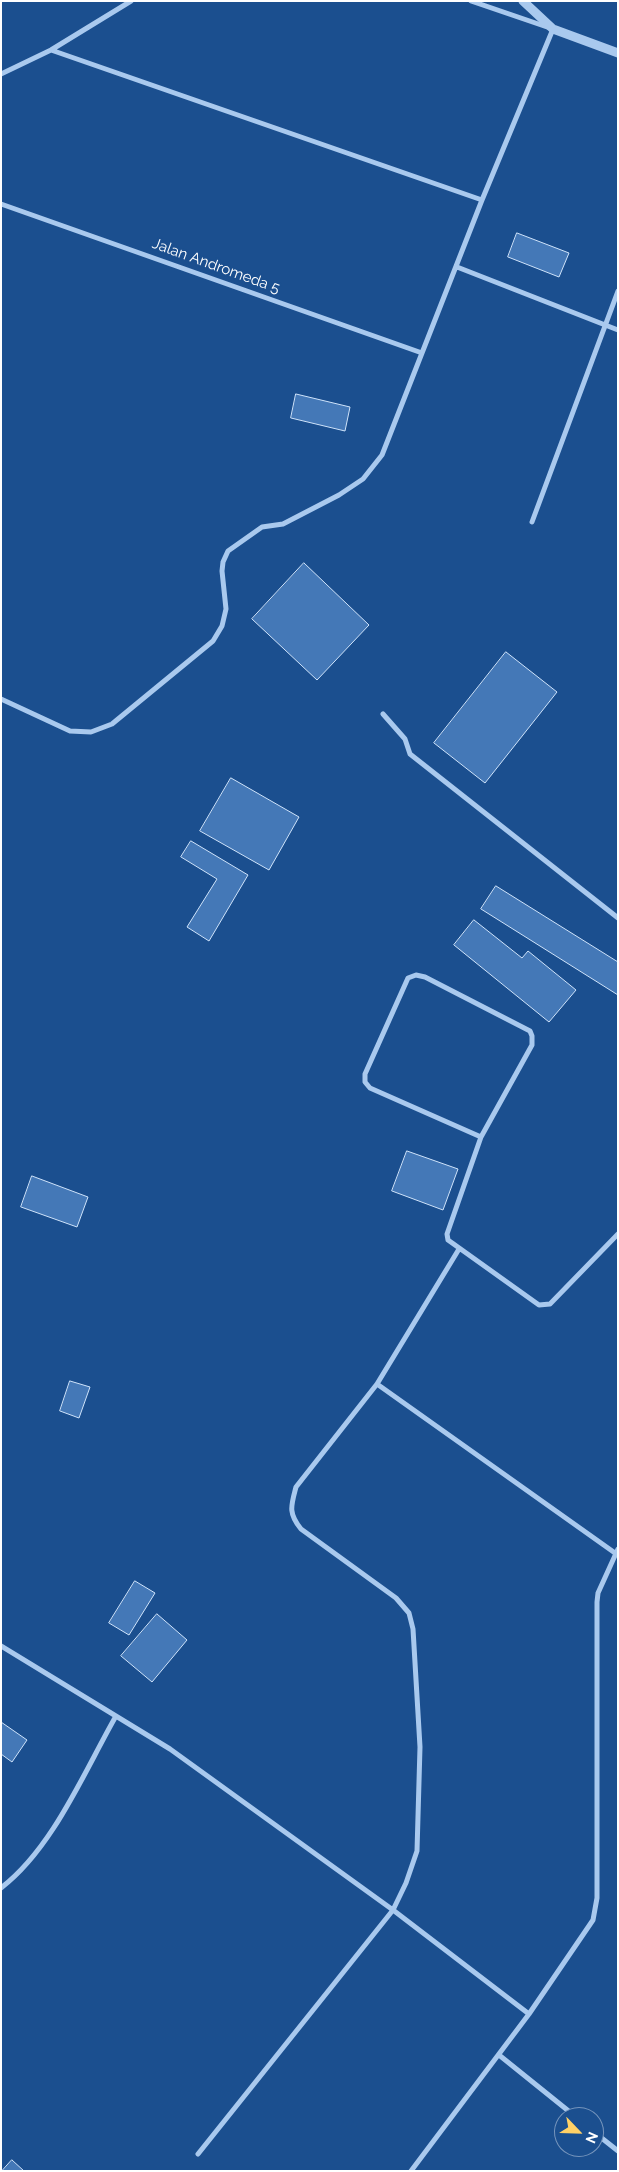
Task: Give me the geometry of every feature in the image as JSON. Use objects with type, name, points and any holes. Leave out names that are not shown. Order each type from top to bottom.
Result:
[{"type":"street","points":[[1,74],[51,50],[131,1]]},
{"type":"street","points":[[471,1],[553,28],[618,53]]},
{"type":"street","points":[[523,1],[553,28]]},
{"type":"street","points":[[1,699],[70,731],[91,732],[112,724],[213,641],[222,626],[226,609],[222,570],[228,551],[262,527],[283,524],[339,495],[363,478],[382,455],[482,200],[553,28]]},
{"type":"street","points":[[51,50],[482,200]]},
{"type":"street","name":"Jalan Andromeda 5","points":[[1,204],[422,353]]},
{"type":"street","points":[[457,267],[618,330]]},
{"type":"street","points":[[532,522],[618,291]]},
{"type":"street","points":[[383,714],[404,739],[410,754],[618,918]]},
{"type":"street","points":[[482,1137],[370,1088],[365,1082],[365,1074],[408,978],[416,975],[425,976],[530,1032],[532,1036],[532,1045],[482,1137],[447,1234],[448,1240],[539,1305],[550,1304],[618,1234]]},
{"type":"street","points":[[198,2154],[392,1910],[406,1883],[417,1851],[420,1747],[413,1629],[409,1613],[396,1598],[301,1529],[294,1520],[290,1507],[296,1487],[377,1384],[459,1249]]},
{"type":"street","points":[[377,1384],[617,1551],[598,1593],[597,1602],[597,1908],[593,1920],[529,2014],[412,2171]]},
{"type":"street","points":[[1,1646],[170,1749],[392,1910],[529,2014]]},
{"type":"street","points":[[1,1888],[12,1880],[49,1837],[116,1716]]},
{"type":"street","points":[[499,2055],[564,2107]]},
{"type":"street","points":[[604,2140],[618,2151]]},
{"type":"building","points":[[517,233],[569,253],[559,277],[508,257]]},
{"type":"building","points":[[296,394],[350,407],[345,431],[291,418]]},
{"type":"building","points":[[304,563],[369,625],[317,680],[252,619]]},
{"type":"building","points":[[506,652],[557,692],[485,783],[434,743]]},
{"type":"building","points":[[231,778],[299,817],[269,870],[200,831]]},
{"type":"building","points":[[191,841],[248,875],[209,941],[187,927],[217,879],[181,857]]},
{"type":"building","points":[[496,886],[618,962],[618,995],[481,909]]},
{"type":"building","points":[[474,920],[522,958],[528,951],[576,990],[549,1022],[454,945]]},
{"type":"building","points":[[407,1151],[458,1169],[443,1210],[392,1191]]},
{"type":"building","points":[[32,1176],[88,1197],[77,1227],[21,1207]]},
{"type":"building","points":[[70,1381],[90,1387],[79,1418],[60,1411]]},
{"type":"building","points":[[135,1581],[155,1593],[129,1635],[109,1623]]},
{"type":"building","points":[[157,1614],[187,1640],[152,1682],[121,1656]]},
{"type":"building","points":[[1,1722],[27,1740],[12,1762],[1,1754]]},
{"type":"building","points":[[12,2160],[24,2171],[2,2171]]}]
